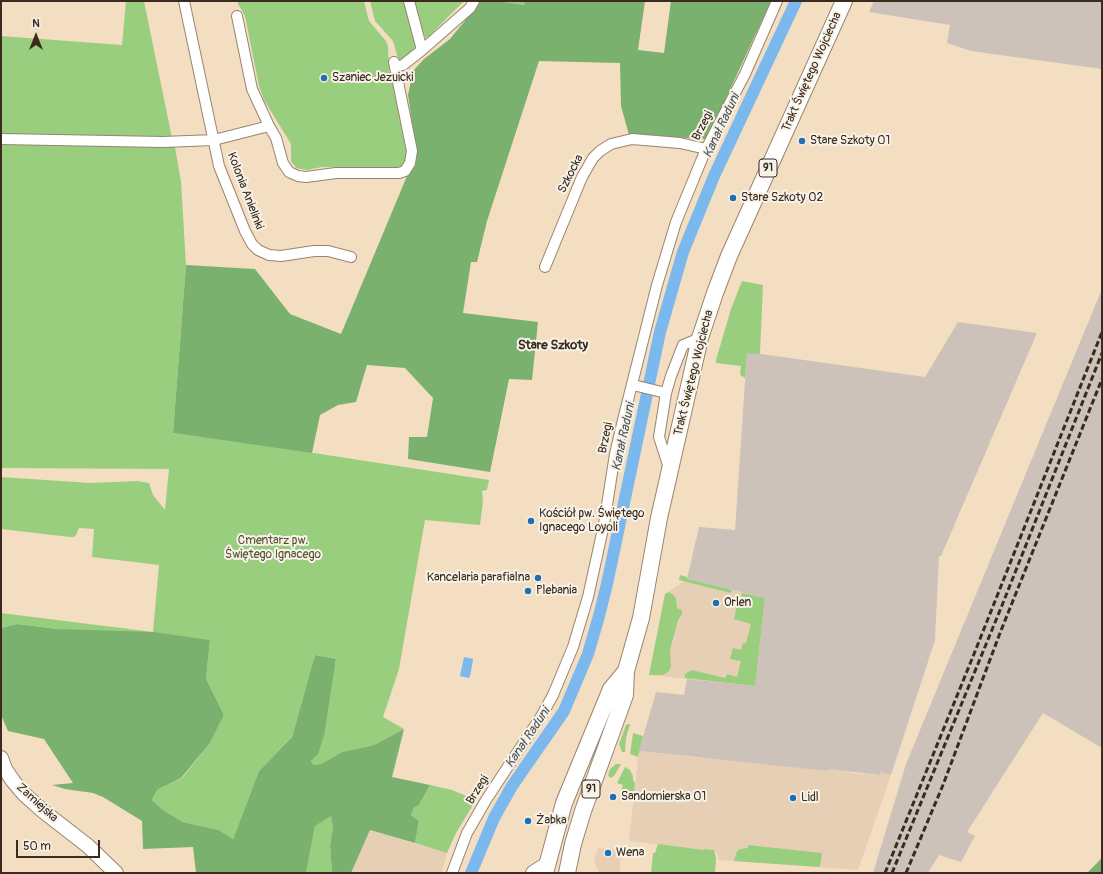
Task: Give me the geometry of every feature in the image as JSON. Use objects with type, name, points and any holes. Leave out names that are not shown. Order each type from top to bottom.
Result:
[{"type":"main road","name":"Trakt Świętego Wojciecha","points":[[570,870],[573,844],[583,811],[625,695],[626,671],[641,618],[669,469],[700,338],[729,256],[844,1]]},
{"type":"main road","name":"Trakt Świętego Wojciecha","points":[[546,869],[564,803],[611,688],[626,671]]},
{"type":"street","name":"Kolonia Anielinki","points":[[184,1],[219,166],[252,244],[258,250],[269,255],[281,256],[314,251],[328,251],[351,257]]},
{"type":"street","points":[[409,1],[422,50]]},
{"type":"street","points":[[237,16],[252,89],[276,138],[283,163],[289,172],[298,176],[306,177],[336,173],[399,173],[405,171],[410,163],[412,151],[395,64],[403,65],[422,50],[470,8],[474,1]]},
{"type":"street","name":"Brzegi","points":[[452,873],[467,833],[486,800],[542,715],[553,695],[573,647],[588,597],[604,524],[615,454],[635,385],[657,284],[676,222],[706,149],[745,74],[778,1]]},
{"type":"street","points":[[1,139],[163,142],[214,140],[269,126]]},
{"type":"street","name":"Szkocka","points":[[545,267],[582,176],[593,158],[600,151],[611,144],[632,139],[680,143],[706,149]]},
{"type":"street","points":[[669,469],[659,437],[666,393],[683,345],[700,338]]},
{"type":"street","points":[[635,385],[666,393]]},
{"type":"street","name":"Zamiejska","points":[[1,758],[13,781],[24,794],[88,846],[116,873]]},
{"type":"street","points":[[533,873],[546,869]]},
{"type":"shaded area","points":[[874,1],[1102,1],[1102,69],[971,51],[947,43],[950,25],[869,12]]},
{"type":"shaded area","points":[[1102,289],[1102,748],[1043,713],[967,832],[975,836],[961,862],[939,855],[928,873],[873,873],[906,764]]},
{"type":"shaded area","points":[[958,322],[1037,333],[941,556],[939,556],[935,640],[891,775],[881,772],[880,775],[829,769],[828,771],[639,751],[656,692],[684,695],[687,679],[755,686],[765,598],[687,579],[699,527],[735,530],[747,352],[925,377]]},
{"type":"shaded area","points":[[687,579],[765,598],[755,686],[649,675],[665,594]]},
{"type":"shaded area","points":[[639,751],[699,758],[745,761],[828,771],[828,769],[850,771],[851,773],[879,775],[881,772],[891,775],[858,870],[718,860],[719,856],[713,850],[629,841]]},
{"type":"shaded area","points":[[370,830],[447,853],[442,873],[351,873]]},
{"type":"shaded area","points":[[598,848],[621,850],[620,873],[599,873],[594,861]]},
{"type":"green space","points":[[126,1],[144,1],[172,138],[1,134],[1,36],[122,45]]},
{"type":"green space","name":"Szaniec Jezuicki","points":[[238,1],[364,1],[369,21],[386,41],[388,46],[389,69],[408,150],[405,164],[399,168],[322,167],[307,170],[296,168],[291,161],[291,144],[264,100],[259,86],[245,16],[238,4]]},
{"type":"green space","points":[[370,1],[406,1],[418,47],[399,62],[393,41],[375,21]]},
{"type":"green space","points":[[412,1],[464,1],[427,38],[421,33]]},
{"type":"green space","points":[[481,1],[498,1],[524,5],[525,1],[645,1],[638,50],[664,53],[671,1],[771,1],[707,139],[629,135],[621,106],[620,63],[539,61],[487,221],[477,262],[471,262],[463,313],[538,322],[532,380],[509,379],[490,472],[408,459],[409,437],[427,437],[433,398],[405,368],[367,365],[356,402],[338,405],[320,415],[312,453],[173,433],[186,265],[255,269],[290,314],[341,334],[407,176],[416,165],[416,148],[408,95],[413,71],[424,59],[450,39]]},
{"type":"green space","points":[[498,1],[525,1],[524,5]]},
{"type":"green space","name":"Cmentarz pw. Świętego Ignacego","points":[[1,144],[175,147],[181,182],[186,265],[173,433],[489,480],[487,490],[482,491],[483,501],[480,525],[425,520],[399,669],[383,717],[404,729],[374,745],[342,752],[321,764],[314,765],[311,760],[325,732],[336,659],[315,655],[292,737],[259,771],[233,839],[219,830],[183,822],[163,810],[152,800],[157,790],[182,778],[210,743],[224,715],[206,679],[210,640],[57,629],[17,624],[1,628],[1,613],[153,632],[159,565],[92,557],[94,529],[79,528],[74,537],[70,537],[1,529],[1,477],[90,483],[137,481],[149,483],[153,495],[165,510],[169,469],[1,468]]},
{"type":"green space","points":[[742,281],[763,285],[760,354],[747,353],[745,378],[740,375],[741,366],[716,363],[731,309]]},
{"type":"green space","points":[[680,575],[687,577],[687,579],[732,590],[731,593],[679,580]]},
{"type":"green space","points":[[669,592],[676,598],[677,608],[682,610],[670,650],[671,667],[668,672],[663,675],[649,675],[665,594]]},
{"type":"green space","points":[[742,593],[765,598],[755,686],[685,678],[685,674],[692,670],[725,678],[727,674],[737,677],[741,661],[730,659],[733,648],[741,650],[743,643],[746,643],[751,624],[734,619],[737,605],[744,607],[747,597],[741,596]]},
{"type":"green space","points":[[17,624],[57,629],[153,632],[210,640],[206,679],[224,715],[210,743],[181,778],[157,790],[152,800],[163,810],[183,822],[219,830],[233,839],[259,771],[292,737],[315,655],[336,659],[325,732],[318,754],[311,761],[314,765],[321,764],[342,752],[374,745],[404,729],[392,777],[430,785],[419,805],[414,808],[411,815],[419,821],[415,843],[370,830],[351,873],[332,873],[330,845],[333,828],[331,816],[315,826],[306,873],[196,873],[193,847],[143,849],[142,821],[103,797],[93,793],[65,789],[52,785],[73,783],[44,739],[8,731],[1,715],[1,628]]},
{"type":"green space","points":[[630,724],[626,738],[625,752],[622,752],[619,744],[626,725]]},
{"type":"green space","points":[[633,733],[643,736],[638,757],[630,754]]},
{"type":"green space","points":[[616,764],[621,764],[614,776],[610,778],[608,775],[610,769]]},
{"type":"green space","points":[[625,767],[630,770],[633,776],[633,781],[635,782],[634,795],[621,792],[623,785],[617,783]]},
{"type":"green space","points":[[430,785],[452,790],[476,800],[456,833],[447,853],[415,843],[419,821],[411,815],[414,808],[419,805]]},
{"type":"green space","points":[[331,815],[333,828],[330,845],[332,873],[306,873],[315,826]]},
{"type":"green space","points":[[658,844],[714,850],[716,858],[715,873],[651,873],[653,853],[655,853]]},
{"type":"green space","points":[[748,845],[822,853],[820,867],[734,861],[737,851],[748,848]]},
{"type":"green space","points":[[1102,857],[1102,873],[1087,873],[1100,860]]},
{"type":"water","points":[[464,657],[473,659],[469,678],[460,676]]},
{"type":"waterway","name":"Kanał Raduni","points":[[471,873],[494,818],[512,786],[564,711],[588,654],[607,584],[660,332],[683,252],[714,176],[796,1]]},
{"type":"railway","points":[[885,873],[1102,332]]},
{"type":"railway","points":[[892,873],[1003,603],[1102,353]]},
{"type":"railway","points":[[906,873],[943,785],[1000,633],[1102,379]]},
{"type":"place","name":"Szaniec Jezuicki","points":[[324,78]]},
{"type":"place","name":"Stare Szkoty 01","points":[[802,141]]},
{"type":"place","name":"Stare Szkoty 02","points":[[733,198]]},
{"type":"place","name":"Kościół pw. Świętego Ignacego Loyoli","points":[[531,521]]},
{"type":"place","name":"Kancelaria parafialna","points":[[538,578]]},
{"type":"place","name":"Plebania","points":[[528,591]]},
{"type":"place","name":"Orlen","points":[[716,603]]},
{"type":"place","name":"Sandomierska 01","points":[[613,797]]},
{"type":"place","name":"Lidl","points":[[793,798]]},
{"type":"place","name":"Żabka","points":[[528,821]]},
{"type":"place","name":"Wena","points":[[608,853]]},
{"type":"district","name":"Stare Szkoty","points":[[553,346]]}]
